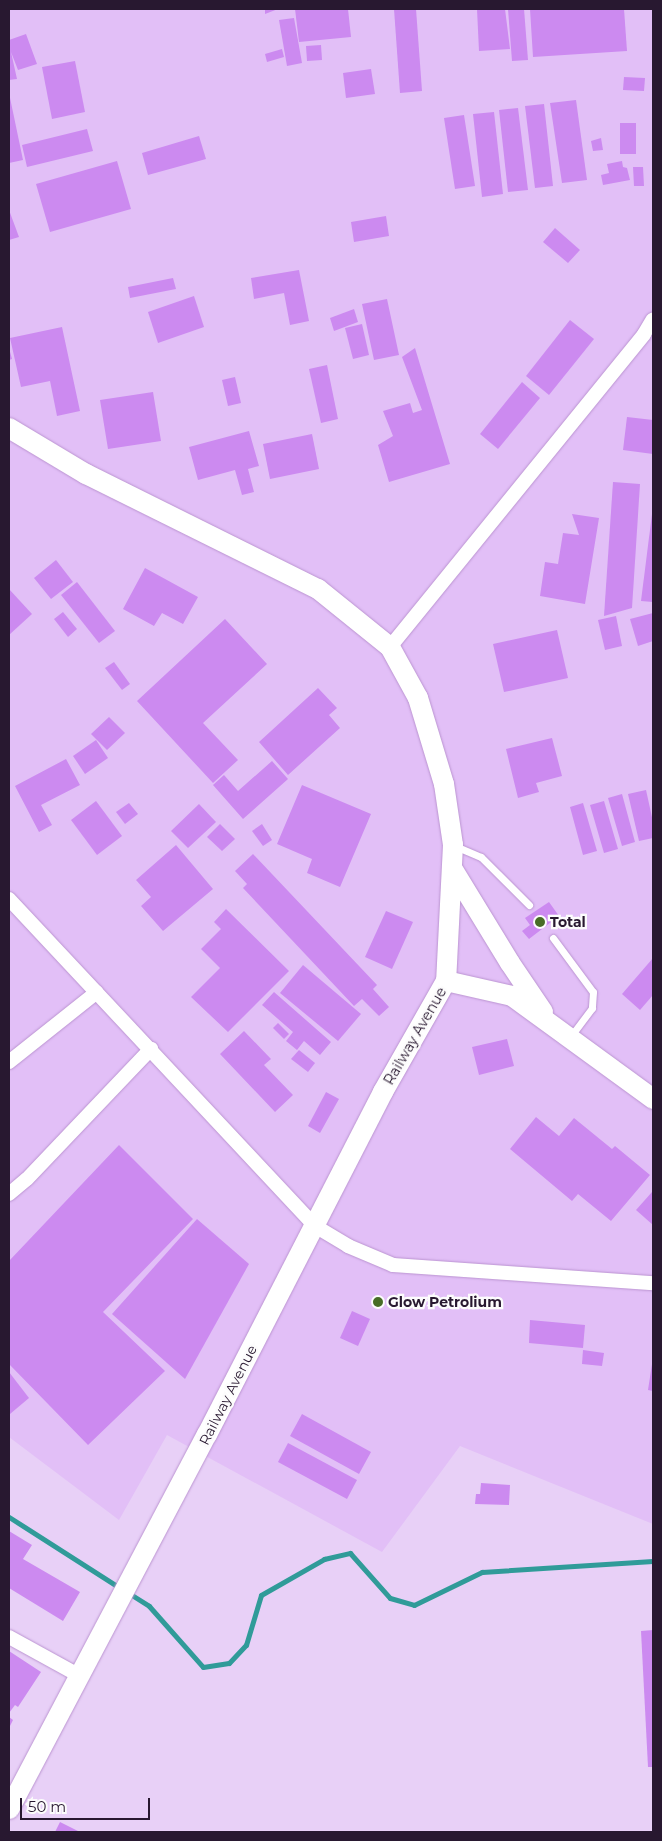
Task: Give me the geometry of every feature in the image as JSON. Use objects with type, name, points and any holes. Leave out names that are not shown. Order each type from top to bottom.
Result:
[{"type":"main road","points":[[9,428],[86,474],[318,589],[390,647],[418,698],[444,784],[453,845],[446,981],[512,996],[653,1099]]},
{"type":"main road","points":[[452,868],[510,963],[551,1023]]},
{"type":"main road","name":"Railway Avenue","points":[[9,1809],[110,1620],[383,1092],[446,981]]},
{"type":"street","points":[[390,647],[644,334],[653,319]]},
{"type":"street","points":[[9,899],[315,1226],[348,1246],[392,1266],[653,1283]]},
{"type":"street","points":[[9,1062],[97,992]]},
{"type":"street","points":[[9,1194],[27,1179],[151,1049]]},
{"type":"street","points":[[9,1637],[80,1676]]},
{"type":"lane","points":[[453,845],[481,857],[529,905]]},
{"type":"lane","points":[[553,938],[593,992],[592,1008],[570,1037]]},
{"type":"shaded area","points":[[9,9],[653,9],[653,1524],[460,1446],[382,1552],[167,1435],[119,1520],[9,1437]]},
{"type":"building","points":[[265,9],[278,9],[265,14]]},
{"type":"building","points":[[295,9],[348,9],[351,37],[299,42]]},
{"type":"building","points":[[394,9],[416,9],[422,91],[400,93]]},
{"type":"building","points":[[477,9],[505,9],[510,49],[479,51]]},
{"type":"building","points":[[508,9],[524,9],[528,60],[512,61]]},
{"type":"building","points":[[530,9],[624,9],[627,51],[533,57]]},
{"type":"building","points":[[294,18],[302,63],[287,66],[279,20]]},
{"type":"building","points":[[26,34],[37,64],[18,70],[11,52],[17,79],[9,80],[9,40]]},
{"type":"building","points":[[321,45],[322,60],[307,61],[306,46]]},
{"type":"building","points":[[282,49],[284,57],[267,62],[265,54]]},
{"type":"building","points":[[75,61],[85,112],[52,119],[42,67]]},
{"type":"building","points":[[371,69],[375,94],[346,98],[343,73]]},
{"type":"building","points":[[624,77],[645,78],[644,91],[623,90]]},
{"type":"building","points":[[9,93],[23,160],[9,163]]},
{"type":"building","points":[[576,100],[587,180],[562,183],[550,103]]},
{"type":"building","points":[[544,104],[553,186],[535,188],[525,106]]},
{"type":"building","points":[[518,108],[528,190],[508,192],[499,110]]},
{"type":"building","points":[[494,112],[503,194],[482,197],[473,114]]},
{"type":"building","points":[[464,115],[475,186],[455,189],[444,118]]},
{"type":"building","points":[[620,123],[636,123],[636,154],[620,154]]},
{"type":"building","points":[[87,129],[93,151],[27,167],[22,145]]},
{"type":"building","points":[[199,136],[206,159],[148,175],[142,153]]},
{"type":"building","points":[[601,138],[603,150],[593,151],[591,141]]},
{"type":"building","points":[[117,161],[131,209],[50,232],[36,184]]},
{"type":"building","points":[[622,161],[623,167],[627,168],[630,180],[603,185],[601,175],[609,173],[607,164]]},
{"type":"building","points":[[633,167],[643,167],[644,186],[634,186]]},
{"type":"building","points":[[9,210],[19,237],[9,240]]},
{"type":"building","points":[[386,216],[389,236],[354,242],[351,222]]},
{"type":"building","points":[[555,228],[580,250],[568,263],[543,242]]},
{"type":"building","points":[[299,270],[309,321],[290,325],[284,293],[254,299],[251,278]]},
{"type":"building","points":[[173,278],[176,289],[130,298],[128,287]]},
{"type":"building","points":[[194,296],[204,327],[158,343],[148,312]]},
{"type":"building","points":[[387,299],[399,355],[374,360],[362,304]]},
{"type":"building","points":[[354,309],[358,322],[334,331],[330,318]]},
{"type":"building","points":[[570,320],[594,339],[549,395],[526,376]]},
{"type":"building","points":[[362,324],[369,355],[353,359],[345,328]]},
{"type":"building","points":[[62,327],[80,411],[57,416],[50,381],[21,387],[10,338]]},
{"type":"building","points":[[9,348],[12,359],[9,360]]},
{"type":"building","points":[[415,348],[450,464],[389,482],[378,445],[393,436],[383,411],[410,403],[413,413],[422,410],[402,357]]},
{"type":"building","points":[[327,365],[338,419],[321,423],[309,369]]},
{"type":"building","points":[[235,377],[241,403],[228,406],[222,380]]},
{"type":"building","points":[[522,382],[540,398],[498,449],[480,434]]},
{"type":"building","points":[[153,392],[161,441],[108,449],[100,400]]},
{"type":"building","points":[[627,417],[653,420],[653,454],[623,450]]},
{"type":"building","points":[[249,431],[259,466],[248,469],[254,492],[242,495],[235,470],[198,480],[189,447]]},
{"type":"building","points":[[312,434],[319,469],[270,479],[263,444]]},
{"type":"building","points":[[613,482],[640,484],[632,608],[604,616]]},
{"type":"building","points":[[572,514],[599,518],[585,604],[540,596],[545,562],[558,564],[563,533],[579,535]]},
{"type":"building","points":[[653,514],[653,602],[641,601]]},
{"type":"building","points":[[56,560],[73,582],[51,599],[34,578]]},
{"type":"building","points":[[145,568],[198,597],[183,624],[162,613],[154,626],[123,609]]},
{"type":"building","points":[[77,582],[115,631],[99,643],[61,595]]},
{"type":"building","points":[[9,589],[32,614],[9,635]]},
{"type":"building","points":[[63,612],[77,629],[68,637],[54,619]]},
{"type":"building","points":[[653,613],[653,641],[638,646],[630,619]]},
{"type":"building","points":[[616,616],[622,646],[605,650],[598,620]]},
{"type":"building","points":[[225,619],[267,664],[203,723],[238,760],[213,783],[137,701]]},
{"type":"building","points":[[557,630],[568,678],[504,692],[493,644]]},
{"type":"building","points":[[114,662],[130,684],[122,690],[105,668]]},
{"type":"building","points":[[318,688],[337,708],[329,715],[340,728],[288,775],[259,742]]},
{"type":"building","points":[[109,717],[125,733],[107,750],[91,734]]},
{"type":"building","points":[[552,738],[562,776],[536,783],[539,792],[518,798],[506,749]]},
{"type":"building","points":[[96,740],[108,758],[85,774],[73,756]]},
{"type":"building","points":[[66,759],[80,785],[41,805],[52,825],[39,832],[15,786]]},
{"type":"building","points":[[272,761],[288,779],[243,819],[213,785],[224,775],[238,791]]},
{"type":"building","points":[[302,785],[371,814],[340,887],[307,873],[312,859],[277,844]]},
{"type":"building","points":[[646,790],[653,822],[653,838],[639,841],[628,794]]},
{"type":"building","points":[[622,794],[635,842],[622,846],[608,798]]},
{"type":"building","points":[[96,801],[122,836],[97,855],[71,820]]},
{"type":"building","points":[[604,801],[618,849],[604,853],[590,805]]},
{"type":"building","points":[[129,803],[138,814],[125,824],[116,812]]},
{"type":"building","points":[[583,803],[597,851],[583,855],[570,807]]},
{"type":"building","points":[[199,804],[216,822],[188,848],[171,831]]},
{"type":"building","points":[[220,824],[235,839],[222,851],[207,837]]},
{"type":"building","points":[[262,824],[272,840],[263,846],[252,831]]},
{"type":"building","points":[[176,845],[213,889],[163,931],[141,906],[151,897],[136,880]]},
{"type":"building","points":[[253,854],[377,985],[373,989],[389,1007],[379,1016],[362,999],[354,1006],[243,888],[247,884],[235,871]]},
{"type":"building","name":"Total","points":[[549,902],[559,916],[529,939],[522,931],[530,925],[525,918]]},
{"type":"building","points":[[226,909],[289,971],[228,1032],[191,997],[220,968],[201,949],[221,929],[214,922]]},
{"type":"building","points":[[386,911],[413,922],[392,969],[365,957]]},
{"type":"building","points":[[653,958],[653,995],[640,1010],[622,994]]},
{"type":"building","points":[[303,965],[361,1014],[338,1041],[280,993]]},
{"type":"building","points":[[274,992],[331,1042],[320,1055],[304,1041],[297,1050],[286,1041],[293,1032],[262,1005]]},
{"type":"building","points":[[278,1023],[289,1034],[284,1039],[273,1028]]},
{"type":"building","points":[[244,1031],[271,1059],[264,1065],[293,1095],[275,1112],[220,1054]]},
{"type":"building","points":[[507,1039],[514,1066],[479,1075],[472,1047]]},
{"type":"building","points":[[299,1050],[315,1063],[308,1072],[291,1059]]},
{"type":"building","points":[[326,1092],[339,1099],[320,1133],[308,1126]]},
{"type":"building","points":[[536,1117],[559,1136],[574,1118],[612,1149],[615,1146],[650,1175],[611,1221],[578,1194],[572,1201],[510,1149]]},
{"type":"building","points":[[119,1145],[193,1219],[103,1312],[165,1371],[88,1445],[9,1364],[9,1261]]},
{"type":"building","points":[[653,1193],[653,1225],[636,1210]]},
{"type":"building","points":[[197,1219],[249,1264],[185,1379],[112,1314]]},
{"type":"building","points":[[352,1311],[370,1319],[358,1346],[340,1338]]},
{"type":"building","points":[[530,1320],[585,1325],[583,1348],[529,1343]]},
{"type":"building","points":[[583,1350],[604,1353],[602,1366],[582,1364]]},
{"type":"building","points":[[653,1364],[653,1391],[648,1390]]},
{"type":"building","points":[[9,1372],[29,1398],[10,1414],[9,1412]]},
{"type":"building","points":[[302,1414],[371,1452],[359,1474],[290,1436]]},
{"type":"building","points":[[288,1443],[357,1480],[347,1499],[278,1462]]},
{"type":"building","points":[[481,1483],[510,1485],[509,1505],[475,1504],[476,1494],[480,1494]]},
{"type":"building","points":[[9,1531],[32,1545],[23,1559],[80,1592],[63,1621],[9,1588]]},
{"type":"building","points":[[653,1630],[653,1767],[648,1767],[641,1631]]},
{"type":"building","points":[[9,1651],[41,1672],[18,1707],[15,1705],[9,1713]]},
{"type":"building","points":[[9,1717],[13,1720],[9,1728]]},
{"type":"building","points":[[60,1822],[80,1832],[55,1832]]},
{"type":"waterway","points":[[9,1517],[120,1588]]},
{"type":"waterway","points":[[127,1592],[149,1606],[203,1667],[229,1663],[246,1645],[261,1595],[324,1559],[350,1553],[390,1598],[414,1605],[482,1572],[653,1561]]},
{"type":"place","name":"Total","points":[[540,922]]},
{"type":"place","name":"Glow Petrolium","points":[[378,1302]]}]
